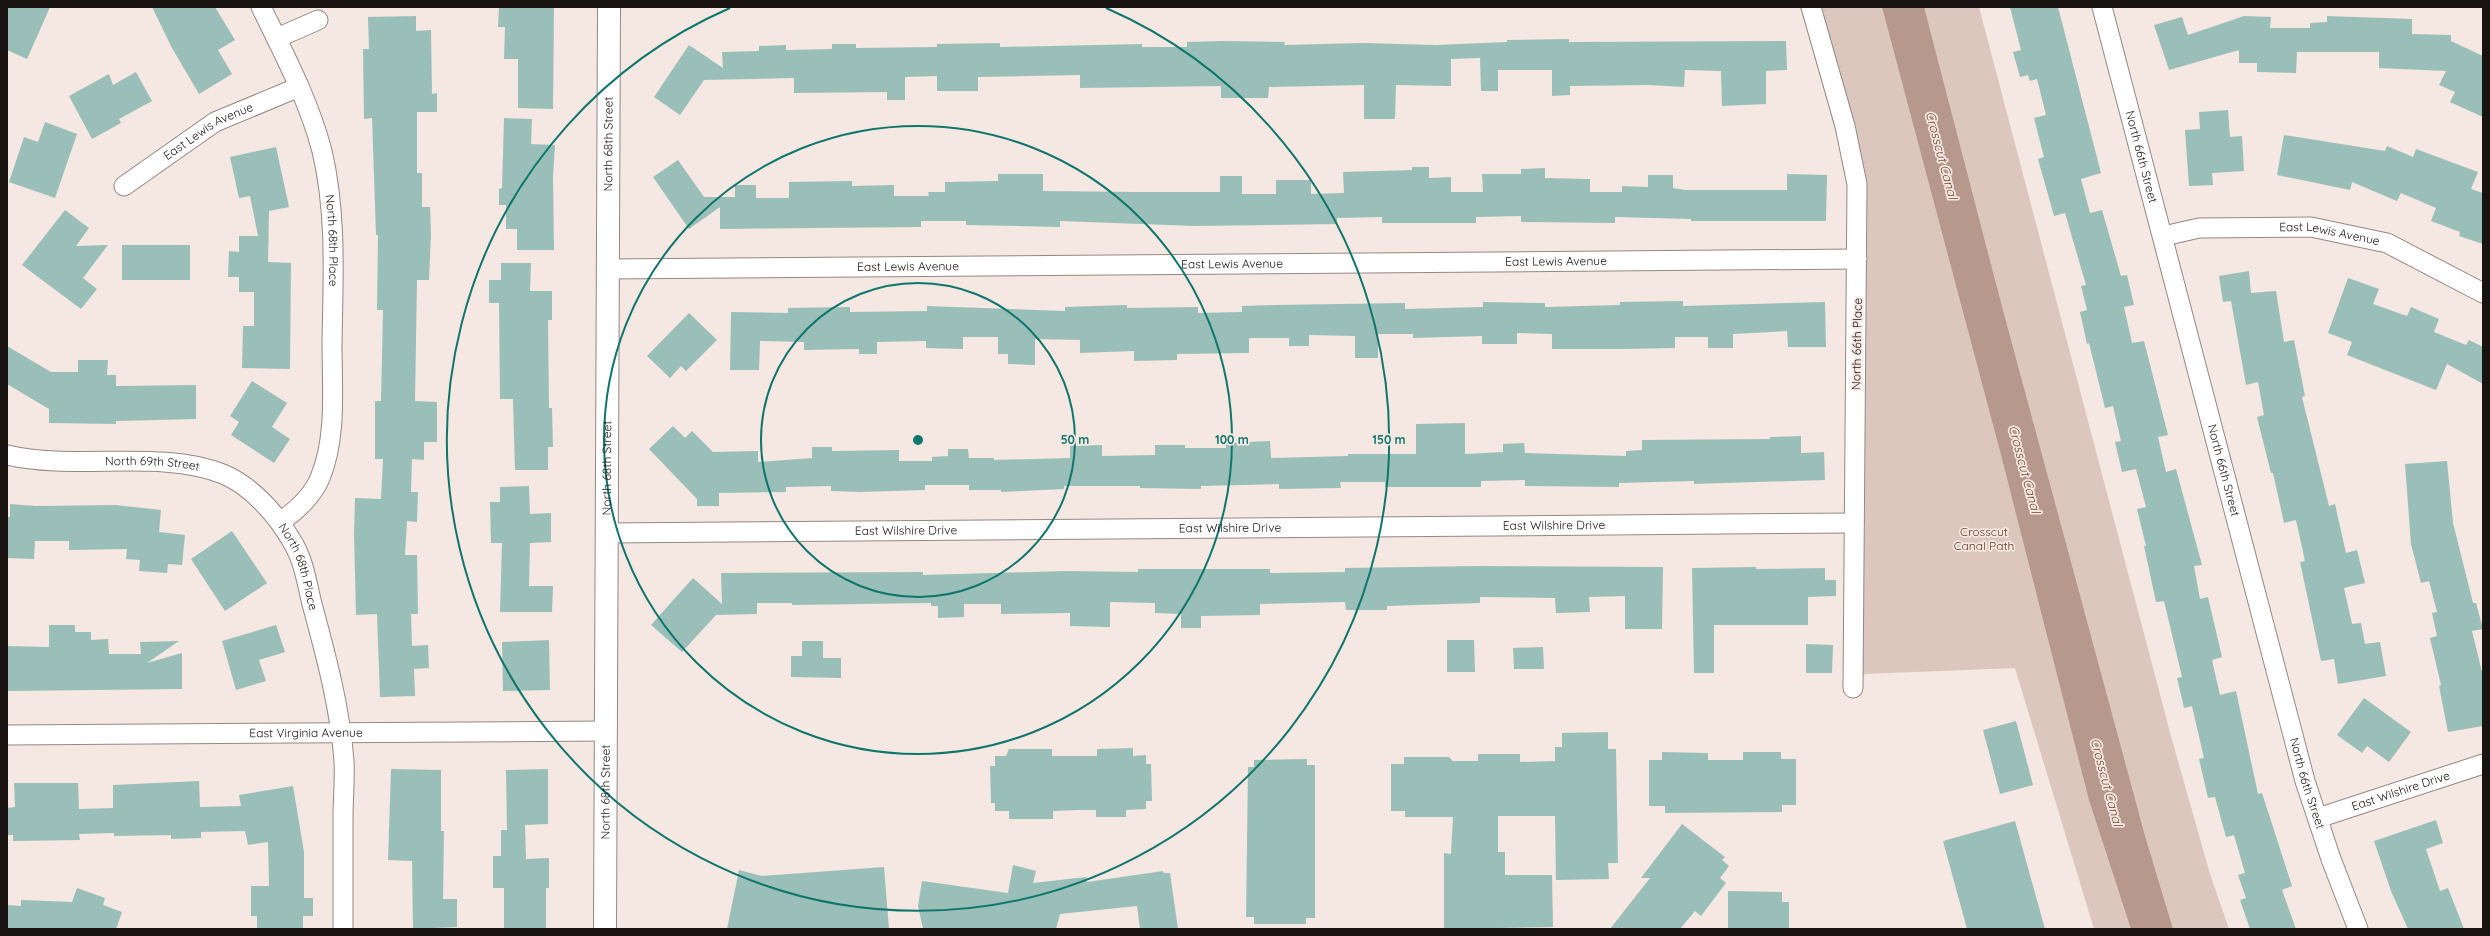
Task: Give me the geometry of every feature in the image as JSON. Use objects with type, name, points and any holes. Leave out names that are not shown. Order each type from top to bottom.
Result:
[{"type":"street","name":"North 68th Place","points":[[261,7],[313,120],[322,152],[332,221],[332,419],[330,441],[319,480],[297,510],[280,522],[294,544],[303,569],[334,689],[344,762],[343,929]]},
{"type":"street","name":"North 68th Street","points":[[605,929],[609,7]]},
{"type":"street","name":"North 66th Place","points":[[1811,7],[1852,159],[1857,184],[1853,688]]},
{"type":"street","name":"North 66th Street","points":[[2102,7],[2164,236],[2305,781],[2331,859],[2358,929]]},
{"type":"street","points":[[276,38],[318,20]]},
{"type":"street","name":"East Lewis Avenue","points":[[124,186],[215,122],[299,87]]},
{"type":"street","name":"East Lewis Avenue","points":[[2164,236],[2199,228],[2311,227],[2387,242],[2483,293]]},
{"type":"street","name":"East Lewis Avenue","points":[[607,269],[1857,259]]},
{"type":"street","name":"North 69th Street","points":[[7,455],[30,460],[54,462],[173,463],[200,468],[224,475],[273,511],[280,522]]},
{"type":"street","name":"East Wilshire Drive","points":[[606,533],[1854,523]]},
{"type":"street","name":"East Virginia Avenue","points":[[7,735],[340,734],[605,731]]},
{"type":"street","name":"East Wilshire Drive","points":[[2318,818],[2483,764]]},
{"type":"green space","name":"Crosscut Canal Path","points":[[1811,7],[1979,7],[2172,740],[2210,874],[2229,929],[2094,929],[2015,668],[1865,674],[1853,688],[1857,184]]},
{"type":"water","name":"Crosscut Canal","points":[[1882,7],[1924,7],[2001,303],[2145,836],[2173,929],[2131,929],[2089,800],[2000,451]]},
{"type":"building","points":[[7,7],[50,7],[27,59],[7,50]]},
{"type":"building","points":[[152,7],[215,7],[235,40],[218,50],[232,74],[199,94],[172,48]]},
{"type":"building","points":[[499,7],[554,7],[553,109],[518,108],[518,59],[504,59],[505,27],[498,27]]},
{"type":"building","points":[[2010,7],[2058,7],[2101,173],[2081,179],[2090,213],[2102,210],[2121,276],[2127,275],[2134,305],[2124,307],[2132,343],[2144,341],[2168,435],[2158,437],[2166,472],[2176,469],[2202,565],[2194,566],[2200,599],[2208,597],[2222,657],[2212,660],[2220,695],[2236,691],[2258,794],[2262,793],[2292,886],[2282,890],[2296,929],[2250,929],[2240,900],[2246,898],[2238,875],[2245,873],[2234,835],[2226,837],[2215,797],[2208,798],[2199,759],[2204,758],[2192,706],[2184,708],[2177,678],[2182,677],[2164,601],[2156,602],[2144,546],[2146,546],[2137,509],[2146,507],[2136,469],[2122,472],[2115,442],[2121,441],[2113,406],[2105,408],[2089,343],[2087,344],[2080,312],[2087,310],[2081,286],[2086,285],[2065,213],[2054,216],[2038,159],[2044,157],[2034,118],[2046,115],[2037,79],[2030,81],[2028,75],[2020,77],[2013,52],[2021,50]]},
{"type":"building","points":[[416,16],[416,31],[431,30],[432,94],[437,93],[437,112],[417,112],[417,173],[422,173],[422,207],[430,207],[431,234],[429,280],[417,280],[415,401],[437,402],[437,442],[424,442],[424,460],[412,459],[411,492],[418,492],[417,522],[407,521],[405,555],[417,555],[418,614],[411,614],[412,646],[428,645],[429,668],[414,669],[415,696],[380,697],[377,614],[356,615],[354,535],[355,498],[381,499],[383,459],[375,459],[375,401],[381,401],[383,310],[377,310],[378,235],[376,235],[372,118],[364,119],[363,49],[369,49],[368,17]]},
{"type":"building","points":[[2244,16],[2271,17],[2270,28],[2310,28],[2310,23],[2327,22],[2327,16],[2412,19],[2412,34],[2451,35],[2451,41],[2483,56],[2483,117],[2450,102],[2455,92],[2439,85],[2446,71],[2379,68],[2379,52],[2297,52],[2296,73],[2257,72],[2257,63],[2239,63],[2239,50],[2169,70],[2154,25],[2182,17],[2188,35]]},
{"type":"building","points":[[1569,39],[1569,42],[1786,41],[1787,70],[1766,71],[1766,104],[1722,106],[1721,71],[1685,70],[1684,87],[1649,85],[1570,86],[1570,95],[1552,96],[1552,70],[1498,70],[1498,91],[1481,91],[1480,58],[1451,59],[1451,86],[1396,85],[1395,119],[1364,119],[1364,85],[1269,87],[1268,98],[1221,98],[1221,86],[1080,88],[1080,75],[978,77],[978,91],[937,91],[937,76],[905,77],[905,100],[887,100],[887,92],[794,93],[794,78],[704,80],[680,115],[654,97],[689,45],[723,68],[722,52],[759,51],[759,46],[786,45],[786,50],[832,49],[832,44],[856,44],[856,48],[937,47],[937,44],[1000,43],[1000,47],[1142,44],[1142,47],[1187,47],[1187,42],[1222,41],[1285,42],[1284,45],[1363,43],[1436,45],[1507,42],[1507,40]]},
{"type":"building","points":[[136,72],[152,101],[119,119],[121,123],[92,139],[69,96],[109,74],[113,85]]},
{"type":"building","points":[[2228,110],[2230,137],[2242,136],[2244,171],[2212,173],[2213,185],[2189,186],[2185,130],[2200,129],[2199,112]]},
{"type":"building","points":[[504,118],[532,119],[531,144],[555,145],[553,176],[554,250],[517,250],[517,229],[506,229],[506,205],[499,205],[499,189],[502,188]]},
{"type":"building","points":[[45,122],[77,134],[55,198],[9,182],[24,137],[38,142]]},
{"type":"building","points":[[2284,135],[2385,151],[2387,146],[2413,157],[2416,149],[2478,172],[2471,189],[2483,193],[2483,244],[2459,236],[2460,232],[2431,221],[2436,208],[2401,193],[2397,201],[2352,182],[2350,190],[2277,175]]},
{"type":"building","points":[[276,147],[289,207],[269,211],[268,262],[291,263],[290,369],[242,368],[243,326],[254,326],[254,292],[239,292],[239,277],[228,277],[229,251],[239,252],[239,236],[258,236],[250,196],[239,198],[230,157]]},
{"type":"building","points":[[678,160],[704,197],[735,197],[735,185],[756,185],[756,198],[789,198],[789,182],[852,181],[852,186],[894,185],[894,196],[929,196],[928,192],[945,192],[945,182],[998,181],[998,174],[1043,174],[1043,191],[1137,192],[1220,192],[1220,176],[1242,176],[1242,194],[1276,194],[1276,180],[1311,180],[1311,194],[1344,193],[1343,172],[1412,170],[1412,167],[1429,167],[1429,178],[1451,177],[1451,192],[1483,192],[1482,174],[1521,174],[1521,169],[1545,168],[1545,178],[1590,179],[1590,192],[1622,192],[1622,186],[1648,187],[1648,175],[1673,175],[1673,188],[1685,190],[1787,190],[1787,174],[1827,175],[1826,221],[1691,221],[1691,219],[1615,217],[1615,223],[1521,222],[1521,216],[1476,217],[1476,223],[1382,223],[1382,217],[1337,218],[1337,224],[1195,226],[1060,221],[1060,227],[966,225],[966,221],[921,221],[921,227],[720,229],[720,207],[689,229],[653,177]]},
{"type":"building","points":[[65,210],[89,228],[76,246],[108,245],[83,278],[97,289],[81,309],[22,265]]},
{"type":"building","points":[[122,245],[190,245],[190,280],[122,280]]},
{"type":"building","points":[[501,263],[531,263],[530,291],[552,291],[552,320],[548,320],[549,408],[552,408],[553,447],[548,447],[548,470],[515,470],[513,399],[500,399],[499,303],[489,303],[489,280],[501,280]]},
{"type":"building","points":[[2249,271],[2251,293],[2276,291],[2284,342],[2294,340],[2305,396],[2302,397],[2329,506],[2335,504],[2346,553],[2357,550],[2365,583],[2344,588],[2352,624],[2361,623],[2365,644],[2380,642],[2386,676],[2338,684],[2334,659],[2321,661],[2300,562],[2305,561],[2296,520],[2284,523],[2273,473],[2271,473],[2257,417],[2264,415],[2258,382],[2246,385],[2231,301],[2223,302],[2219,276]]},
{"type":"building","points":[[2348,278],[2379,289],[2373,304],[2407,316],[2411,307],[2439,319],[2434,332],[2466,345],[2469,340],[2483,347],[2483,384],[2447,364],[2436,390],[2347,355],[2352,342],[2328,333]]},
{"type":"building","points":[[1683,301],[1683,306],[1825,302],[1826,347],[1788,347],[1787,331],[1733,334],[1733,348],[1708,348],[1708,337],[1675,337],[1675,348],[1621,349],[1552,349],[1552,334],[1517,333],[1517,344],[1482,344],[1482,336],[1413,338],[1413,334],[1378,334],[1378,358],[1355,358],[1355,336],[1309,335],[1309,346],[1289,346],[1289,338],[1249,338],[1249,353],[1177,354],[1177,360],[1134,361],[1134,351],[1080,353],[1080,340],[1035,339],[1035,365],[1008,364],[1008,354],[998,354],[998,337],[963,337],[963,349],[926,348],[926,341],[877,342],[877,354],[859,354],[859,349],[804,350],[804,342],[760,341],[759,370],[730,370],[731,312],[788,313],[788,308],[850,307],[850,312],[927,311],[927,306],[1065,311],[1065,307],[1127,305],[1127,308],[1198,307],[1198,313],[1242,312],[1242,306],[1274,305],[1405,303],[1405,309],[1483,307],[1483,302],[1545,303],[1545,307],[1620,305],[1620,302]]},
{"type":"building","points":[[689,313],[717,340],[686,371],[681,366],[670,378],[647,356]]},
{"type":"building","points":[[7,346],[51,372],[78,372],[78,360],[108,360],[107,375],[116,375],[116,386],[196,385],[196,419],[116,421],[116,424],[49,423],[49,409],[7,384]]},
{"type":"building","points":[[252,381],[287,403],[272,427],[290,439],[274,463],[231,435],[239,422],[230,416]]},
{"type":"building","points":[[1465,423],[1465,454],[1503,452],[1503,444],[1524,443],[1525,453],[1626,456],[1626,451],[1642,450],[1642,440],[1770,439],[1770,437],[1801,436],[1801,453],[1824,452],[1825,480],[1694,484],[1694,481],[1619,483],[1619,487],[1525,486],[1525,480],[1481,481],[1481,487],[1385,487],[1385,482],[1340,482],[1341,488],[1279,489],[1279,484],[1201,486],[1201,489],[1140,488],[1140,486],[1064,486],[1064,489],[1001,492],[1001,490],[969,490],[969,485],[925,485],[925,490],[861,492],[831,491],[831,486],[786,487],[786,492],[719,493],[719,506],[697,506],[697,499],[649,449],[673,426],[685,438],[692,431],[713,452],[758,451],[758,462],[812,458],[812,447],[832,447],[832,451],[899,450],[899,461],[932,461],[932,457],[948,456],[948,449],[968,449],[969,458],[994,458],[994,460],[1070,458],[1070,446],[1102,445],[1102,456],[1155,455],[1155,445],[1185,445],[1185,448],[1226,448],[1226,443],[1270,441],[1271,458],[1348,456],[1348,454],[1416,454],[1416,424]]},
{"type":"building","points":[[2447,461],[2453,523],[2473,603],[2476,603],[2483,629],[2472,631],[2483,676],[2483,726],[2448,732],[2439,686],[2441,685],[2430,638],[2437,636],[2432,613],[2437,612],[2429,581],[2421,583],[2411,544],[2405,464]]},
{"type":"building","points":[[529,486],[530,514],[551,513],[551,542],[530,543],[529,586],[553,586],[552,612],[500,612],[502,543],[491,543],[490,502],[500,502],[500,487]]},
{"type":"building","points":[[10,504],[36,506],[115,505],[161,510],[159,532],[185,535],[182,565],[168,564],[167,573],[139,571],[140,560],[126,559],[127,549],[69,550],[69,541],[35,541],[34,559],[7,558],[7,517],[10,517]]},
{"type":"building","points":[[232,531],[267,583],[225,611],[191,559]]},
{"type":"building","points":[[1479,566],[1663,567],[1662,629],[1625,629],[1625,596],[1589,597],[1590,612],[1556,613],[1555,598],[1480,597],[1480,603],[1387,606],[1387,610],[1346,610],[1345,602],[1260,604],[1260,615],[1201,616],[1201,628],[1181,628],[1181,614],[1155,613],[1155,603],[1110,602],[1110,627],[1070,626],[1070,613],[1001,614],[1001,604],[964,604],[964,617],[938,618],[938,606],[931,606],[931,603],[792,605],[792,603],[757,603],[757,614],[716,615],[682,652],[651,625],[693,578],[722,604],[721,573],[923,572],[923,575],[1066,571],[1138,572],[1138,569],[1270,569],[1270,573],[1345,572],[1345,568]]},
{"type":"building","points":[[1756,567],[1756,569],[1825,568],[1825,580],[1836,580],[1836,596],[1808,597],[1808,625],[1714,625],[1714,673],[1694,673],[1692,568]]},
{"type":"building","points":[[49,625],[75,625],[75,632],[91,632],[91,640],[108,639],[109,654],[141,654],[140,642],[179,641],[147,663],[182,653],[182,689],[7,691],[7,646],[49,647]]},
{"type":"building","points":[[276,625],[285,652],[259,660],[266,681],[236,690],[222,641]]},
{"type":"building","points":[[549,640],[550,690],[503,691],[502,642]]},
{"type":"building","points":[[1447,640],[1474,640],[1475,672],[1447,672]]},
{"type":"building","points":[[802,641],[823,641],[823,658],[841,658],[841,678],[791,677],[791,656],[802,656]]},
{"type":"building","points":[[1806,644],[1833,645],[1832,673],[1806,673]]},
{"type":"building","points":[[1543,647],[1544,669],[1514,669],[1513,648]]},
{"type":"building","points":[[2364,698],[2411,732],[2389,762],[2367,746],[2362,753],[2337,735]]},
{"type":"building","points":[[2016,721],[2033,785],[2000,794],[1983,730]]},
{"type":"building","points":[[1608,732],[1608,749],[1616,749],[1618,863],[1608,863],[1609,879],[1556,880],[1555,816],[1498,816],[1498,852],[1505,852],[1505,875],[1552,875],[1553,927],[1444,929],[1444,853],[1451,854],[1453,817],[1405,817],[1405,811],[1391,811],[1391,764],[1404,764],[1404,757],[1449,757],[1453,761],[1478,761],[1478,754],[1520,754],[1520,762],[1555,761],[1555,747],[1562,747],[1562,733]]},
{"type":"building","points":[[1133,748],[1133,756],[1146,755],[1146,764],[1151,764],[1152,801],[1146,801],[1146,809],[1126,810],[1126,817],[1096,817],[1096,810],[1078,810],[1053,811],[1053,819],[1009,819],[1009,811],[995,811],[995,803],[991,803],[990,766],[995,766],[995,756],[1006,756],[1009,749],[1052,749],[1052,756],[1097,756],[1097,749]]},
{"type":"building","points":[[1662,752],[1708,753],[1708,760],[1743,760],[1743,752],[1781,752],[1781,759],[1796,759],[1796,805],[1782,805],[1782,812],[1665,813],[1665,806],[1649,806],[1649,760],[1662,760]]},
{"type":"building","points":[[1307,759],[1307,765],[1315,765],[1315,918],[1306,918],[1306,924],[1254,924],[1254,917],[1246,917],[1248,767],[1254,767],[1254,760]]},
{"type":"building","points":[[391,769],[441,770],[441,831],[444,831],[443,899],[457,899],[457,927],[413,929],[412,861],[388,860]]},
{"type":"building","points":[[548,769],[548,824],[525,825],[526,859],[549,858],[549,888],[546,888],[546,929],[504,929],[504,888],[493,888],[493,856],[501,856],[501,830],[507,830],[506,770]]},
{"type":"building","points":[[199,781],[200,807],[241,806],[239,795],[293,786],[304,852],[304,898],[313,898],[313,916],[303,916],[303,929],[257,929],[257,916],[251,916],[251,886],[269,886],[268,842],[248,845],[245,831],[201,832],[201,838],[171,839],[171,835],[114,836],[114,833],[79,834],[80,840],[13,841],[13,835],[7,835],[7,808],[15,807],[14,783],[78,783],[79,809],[113,808],[113,785]]},
{"type":"building","points":[[2436,820],[2443,843],[2426,849],[2440,891],[2448,888],[2464,929],[2408,929],[2391,891],[2374,841]]},
{"type":"building","points":[[2015,821],[2045,929],[1967,929],[1943,841]]},
{"type":"building","points":[[1682,824],[1725,857],[1722,860],[1729,866],[1720,878],[1726,883],[1701,916],[1695,911],[1680,929],[1610,929],[1650,878],[1641,878]]},
{"type":"building","points":[[1013,865],[1036,871],[1033,883],[1086,877],[1087,882],[1163,871],[1164,873],[1170,873],[1178,929],[1140,929],[1137,906],[1060,914],[1056,929],[923,929],[918,906],[922,881],[1008,893]]},
{"type":"building","points":[[884,867],[889,929],[727,929],[739,870],[762,876]]},
{"type":"building","points":[[77,888],[105,898],[103,905],[122,912],[116,929],[7,929],[7,905],[21,906],[21,900],[72,902]]},
{"type":"building","points":[[1728,891],[1782,892],[1782,902],[1789,902],[1789,929],[1728,929]]}]
